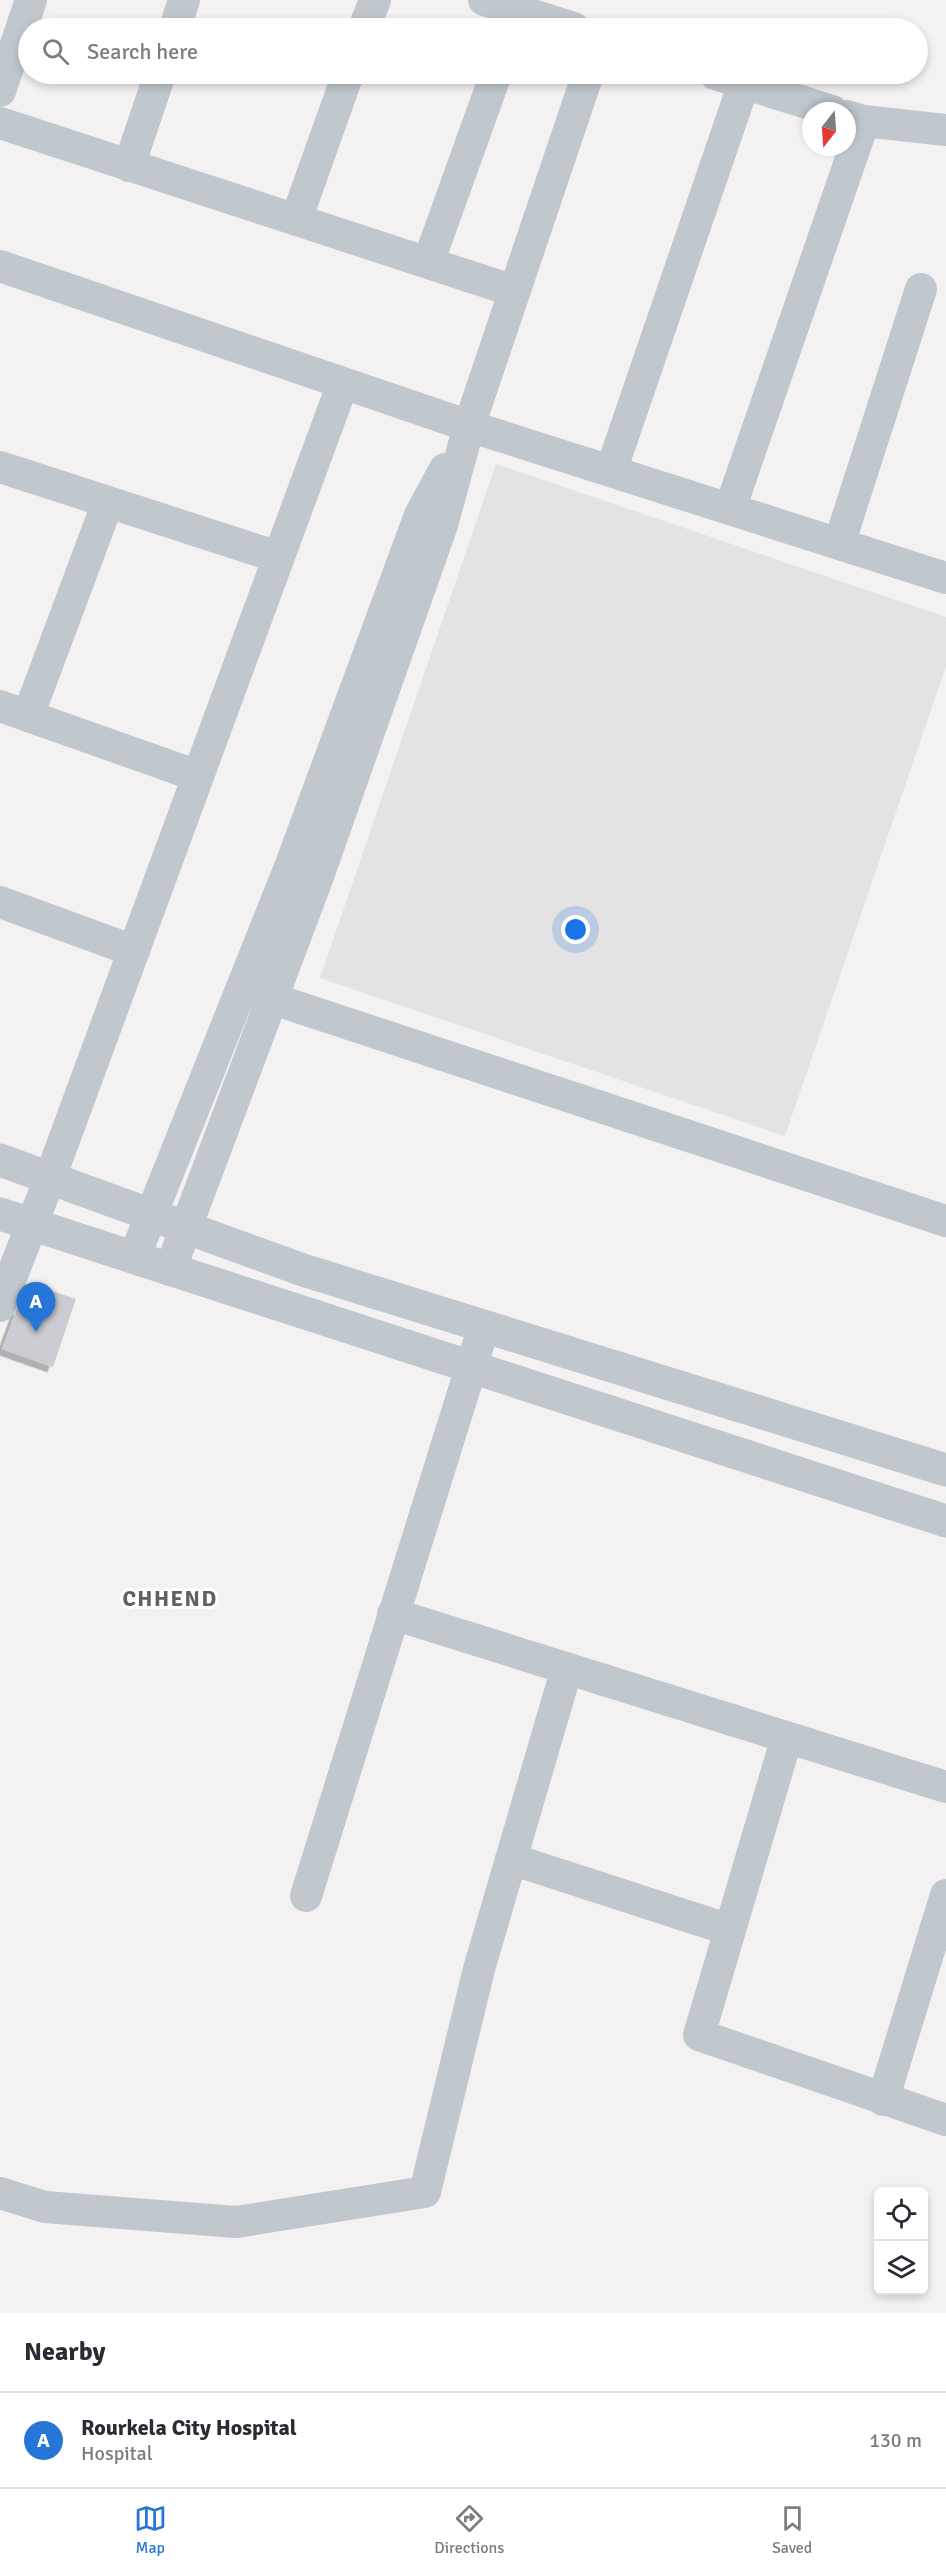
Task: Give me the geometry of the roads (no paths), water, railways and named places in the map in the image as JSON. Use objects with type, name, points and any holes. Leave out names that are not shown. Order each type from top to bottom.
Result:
[{"type":"street","points":[[25,18],[31,0]]},
{"type":"street","points":[[178,18],[184,0]]},
{"type":"street","points":[[368,18],[375,0]]},
{"type":"street","points":[[484,0],[513,18]]},
{"type":"street","points":[[0,91],[18,38]]},
{"type":"street","points":[[129,166],[157,84]]},
{"type":"street","points":[[296,220],[344,84]]},
{"type":"street","points":[[428,263],[492,84]]},
{"type":"street","points":[[170,1270],[317,879],[442,525],[469,426],[585,84]]},
{"type":"street","points":[[611,471],[744,84]]},
{"type":"street","points":[[747,84],[804,102]]},
{"type":"street","points":[[856,119],[946,130]]},
{"type":"street","points":[[0,123],[514,291]]},
{"type":"street","points":[[730,509],[844,156]]},
{"type":"street","points":[[0,266],[469,426],[839,544],[944,569]]},
{"type":"street","points":[[839,544],[921,289]]},
{"type":"street","points":[[0,1306],[50,1178],[342,383]]},
{"type":"street","points":[[134,1258],[294,856],[420,515],[469,426]]},
{"type":"street","points":[[0,467],[278,557]]},
{"type":"street","points":[[108,502],[14,711],[198,776]]},
{"type":"street","points":[[0,902],[134,951]]},
{"type":"street","points":[[242,989],[946,1221]]},
{"type":"street","points":[[0,1160],[303,1270],[946,1470]]},
{"type":"street","points":[[0,1214],[946,1521]]},
{"type":"street","points":[[306,1896],[484,1326]]},
{"type":"street","points":[[393,1614],[946,1787]]},
{"type":"street","points":[[0,2193],[45,2208],[236,2222],[425,2192],[479,1969],[567,1668]]},
{"type":"street","points":[[787,1737],[699,2035],[882,2100],[946,2120]]},
{"type":"street","points":[[511,1859],[730,1930]]},
{"type":"street","points":[[882,2100],[946,1895]]},
{"type":"place","name":"Rourkela City Hospital","points":[[36,1332]]},
{"type":"district","name":"CHHEND","points":[[170,1598]]}]
